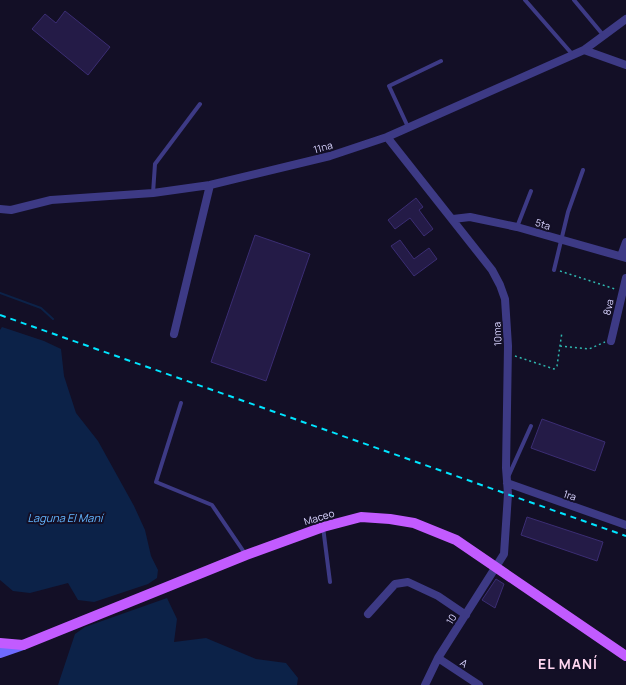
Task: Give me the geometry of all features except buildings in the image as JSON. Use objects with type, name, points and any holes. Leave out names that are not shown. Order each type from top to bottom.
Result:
[{"type":"main road","name":"Maceo","points":[[0,643],[23,645],[246,555],[323,527],[361,518],[414,522],[456,540],[626,656]]},
{"type":"main road","points":[[0,653],[23,645]]},
{"type":"street","name":"11na","points":[[0,209],[11,210],[51,200],[153,193],[210,185],[330,156],[387,137],[584,50],[626,19]]},
{"type":"street","points":[[584,50],[626,65]]},
{"type":"street","name":"10ma","points":[[387,137],[492,270],[505,299],[508,354],[508,494],[504,554],[496,566]]},
{"type":"street","points":[[174,334],[210,185]]},
{"type":"street","name":"5ta","points":[[453,219],[470,217],[517,227],[562,241],[623,257]]},
{"type":"street","points":[[623,257],[626,242]]},
{"type":"street","name":"8va","points":[[610,341],[626,278]]},
{"type":"street","name":"1ra","points":[[507,481],[626,525]]},
{"type":"street","name":"10","points":[[425,685],[438,658],[496,566]]},
{"type":"street","points":[[368,614],[395,584],[408,582],[438,596],[466,614]]},
{"type":"street","name":"A","points":[[438,658],[479,685]]},
{"type":"lane","points":[[525,0],[573,55]]},
{"type":"lane","points":[[574,0],[604,36]]},
{"type":"lane","points":[[408,127],[390,86],[441,61]]},
{"type":"lane","points":[[153,193],[155,164],[200,104]]},
{"type":"lane","points":[[554,270],[568,212],[583,170]]},
{"type":"lane","points":[[517,227],[531,191]]},
{"type":"lane","points":[[181,403],[156,482],[212,504],[246,555]]},
{"type":"lane","points":[[507,481],[531,426]]},
{"type":"lane","points":[[323,527],[330,582]]},
{"type":"path","points":[[554,270],[622,291]]},
{"type":"path","points":[[508,354],[554,369],[557,366],[562,332]]},
{"type":"path","points":[[560,346],[589,349],[610,341]]},
{"type":"water","name":"Laguna El Maní","points":[[2,327],[44,341],[61,349],[64,376],[76,413],[98,441],[134,506],[145,530],[151,556],[158,570],[157,578],[148,584],[94,602],[78,600],[68,583],[30,593],[13,591],[0,580],[0,330]]},
{"type":"water","points":[[167,598],[177,619],[174,642],[206,638],[256,659],[286,663],[298,678],[297,685],[58,685],[75,634],[85,627]]},
{"type":"waterway","points":[[0,293],[41,308],[53,319]]},
{"type":"railway","points":[[0,315],[626,536]]},
{"type":"district","name":"EL MANÍ","points":[[568,663]]}]
